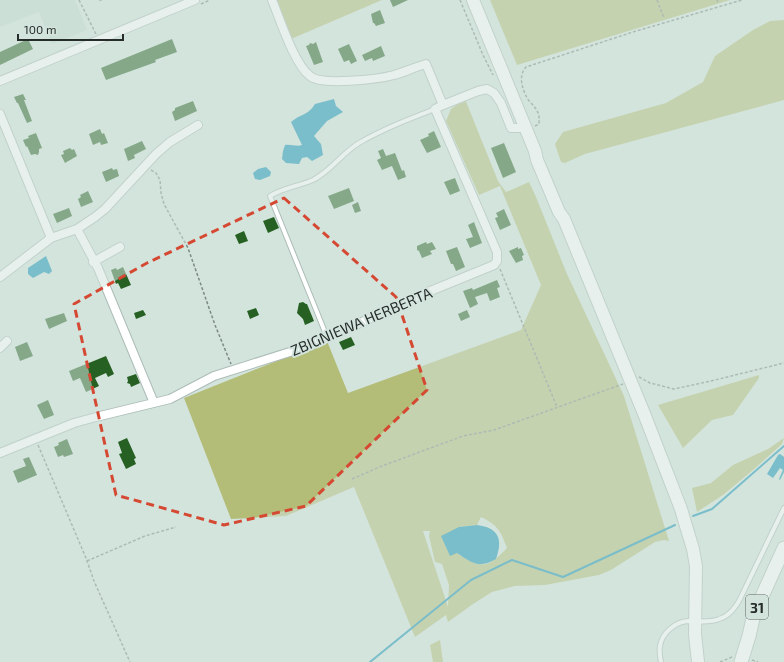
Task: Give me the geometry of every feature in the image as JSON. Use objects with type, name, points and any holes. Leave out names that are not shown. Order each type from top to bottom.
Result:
[{"type":"main road","points":[[473,0],[526,128],[537,160],[559,212],[564,219],[624,380],[681,509],[693,549],[696,566],[695,647],[700,659]]},
{"type":"main road","name":"31","points":[[750,662],[749,636],[754,614],[784,548]]},
{"type":"main road","name":"31","points":[[736,660],[749,636]]},
{"type":"street","points":[[0,81],[195,0]]},
{"type":"street","points":[[272,0],[299,65],[310,77],[319,81],[375,79],[426,64],[443,105]]},
{"type":"street","points":[[497,261],[497,252],[435,109],[478,91],[487,89],[494,93],[511,128],[526,128]]},
{"type":"street","points":[[0,114],[51,238]]},
{"type":"street","points":[[0,277],[51,238],[77,229],[105,209],[144,166],[170,142],[198,125]]},
{"type":"street","points":[[77,229],[93,262],[98,268],[154,403]]},
{"type":"street","points":[[93,262],[120,247]]},
{"type":"street","name":"ZBIGNIEWA HERBERTA","points":[[0,453],[74,423],[170,399],[214,376],[312,345],[423,294],[494,265],[497,261]]},
{"type":"street","points":[[0,348],[7,341]]},
{"type":"lane","points":[[328,337],[270,196],[278,191],[314,180],[358,143],[435,109]]},
{"type":"lane","points":[[661,662],[660,646],[667,632],[672,626],[695,621],[715,621],[729,614],[734,609],[784,508]]},
{"type":"path","points":[[79,0],[96,34]]},
{"type":"path","points":[[99,0],[104,0]]},
{"type":"path","points":[[460,0],[493,75]]},
{"type":"path","points":[[657,0],[664,18]]},
{"type":"path","points":[[526,128],[540,124],[536,108],[527,98],[521,82],[521,76],[526,68],[634,32],[742,0]]},
{"type":"path","points":[[144,166],[156,173],[160,180],[164,204],[188,248],[215,325],[233,369]]},
{"type":"path","points":[[497,261],[557,407]]},
{"type":"path","points":[[352,479],[382,466],[463,436],[494,430],[557,407],[624,380],[631,374],[650,383],[674,389],[784,363]]},
{"type":"path","points":[[35,439],[87,561],[94,581],[130,662]]},
{"type":"path","points":[[87,561],[146,536],[176,527]]},
{"type":"path","points":[[720,662],[736,660]]},
{"type":"highlighted area","points":[[284,198],[396,297],[427,390],[306,506],[224,525],[116,495],[74,304],[147,263]]},
{"type":"shaded area","points":[[0,0],[75,0],[87,30],[52,44],[39,12],[0,27]]},
{"type":"green space","points":[[274,0],[382,0],[291,39]]},
{"type":"green space","points":[[490,0],[730,0],[517,65]]},
{"type":"green space","points":[[784,20],[784,100],[585,154],[565,163],[561,162],[555,144],[563,132],[666,103],[703,82],[715,56],[753,30],[770,21]]},
{"type":"green space","points":[[465,99],[498,181],[506,192],[529,182],[567,274],[624,396],[669,541],[664,540],[655,542],[611,570],[599,575],[545,585],[515,586],[492,592],[448,622],[446,615],[415,637],[354,487],[286,516],[231,519],[184,398],[327,341],[348,393],[521,330],[541,285],[500,186],[479,195],[446,121],[451,109]],"holes":[[[481,517],[495,526],[503,538],[507,548],[494,560],[484,564],[472,562],[457,553],[459,527],[477,525]],[[423,531],[430,531],[429,536],[435,562],[442,564],[449,585],[448,607]]]},
{"type":"green space","points":[[759,375],[759,378],[733,415],[712,420],[683,448],[658,405]]},
{"type":"green space","points":[[784,438],[782,444],[753,470],[723,495],[697,512],[692,488],[711,483],[733,465],[768,449]]},
{"type":"green space","points":[[440,640],[443,662],[433,662],[430,645]]},
{"type":"water","points":[[334,99],[336,106],[343,112],[327,121],[314,136],[321,144],[323,155],[312,161],[307,157],[302,158],[299,164],[286,163],[282,159],[285,145],[302,145],[291,122],[313,108],[315,104]]},
{"type":"water","points":[[266,167],[271,172],[270,176],[260,180],[255,179],[253,173],[258,169]]},
{"type":"water","points":[[46,256],[52,271],[49,274],[44,272],[33,278],[28,274],[28,268]]},
{"type":"water","points":[[780,454],[784,457],[784,472],[780,480],[779,479],[783,470],[780,468],[773,478],[767,474]]},
{"type":"water","points":[[477,525],[495,532],[499,540],[496,559],[485,564],[476,564],[457,553],[450,556],[441,536],[459,527]]},
{"type":"building","points":[[390,0],[408,0],[393,7]]},
{"type":"building","points":[[380,10],[385,23],[376,26],[373,23],[371,14]]},
{"type":"building","points":[[28,39],[33,49],[0,65],[0,52]]},
{"type":"building","points":[[172,39],[177,52],[155,60],[156,62],[106,80],[101,68]]},
{"type":"building","points":[[316,42],[323,62],[314,65],[306,46],[310,43],[313,44]]},
{"type":"building","points":[[349,44],[357,61],[351,64],[349,60],[344,62],[338,49]]},
{"type":"building","points":[[381,46],[385,56],[373,61],[372,58],[365,61],[362,55]]},
{"type":"building","points":[[23,94],[32,121],[27,123],[14,97]]},
{"type":"building","points":[[193,101],[197,111],[175,121],[172,112],[175,108]]},
{"type":"building","points":[[100,129],[102,134],[104,133],[108,143],[101,145],[100,142],[93,145],[89,134]]},
{"type":"building","points":[[434,131],[441,147],[427,153],[420,140],[429,136],[428,134]]},
{"type":"building","points":[[36,133],[42,148],[39,149],[38,155],[31,155],[23,140]]},
{"type":"building","points":[[142,141],[146,149],[134,155],[135,158],[128,161],[124,149]]},
{"type":"building","points":[[504,143],[516,172],[503,178],[491,148]]},
{"type":"building","points":[[70,148],[72,150],[74,149],[77,156],[65,163],[61,155],[64,154],[63,151]]},
{"type":"building","points":[[383,149],[386,156],[395,153],[406,177],[398,180],[392,166],[382,170],[377,160],[381,158],[378,151]]},
{"type":"building","points":[[112,168],[113,170],[117,169],[119,176],[106,182],[102,172]]},
{"type":"building","points":[[455,178],[460,191],[450,195],[444,182]]},
{"type":"building","points":[[349,188],[354,201],[334,209],[328,196]]},
{"type":"building","points":[[88,191],[93,202],[81,207],[78,199],[81,197],[80,195]]},
{"type":"building","points":[[358,202],[361,211],[355,213],[352,205]]},
{"type":"building","points":[[69,208],[72,216],[57,223],[53,214]]},
{"type":"building","points":[[504,209],[511,225],[500,230],[495,218],[498,217],[496,213]]},
{"type":"building","points":[[274,217],[279,228],[268,233],[263,221]]},
{"type":"building","points":[[474,222],[482,243],[470,248],[466,239],[473,237],[468,225]]},
{"type":"building","points":[[244,231],[248,241],[239,244],[235,235]]},
{"type":"building","points":[[426,242],[427,244],[432,242],[436,249],[430,251],[432,254],[422,258],[417,250],[417,246]]},
{"type":"building","points":[[457,247],[465,267],[456,271],[453,264],[451,264],[446,251]]},
{"type":"building","points":[[518,247],[518,249],[521,248],[524,255],[522,256],[523,260],[516,263],[509,251]]},
{"type":"building","points":[[123,267],[131,285],[121,289],[118,283],[116,284],[111,270],[116,268],[117,270]]},
{"type":"building","points":[[497,280],[500,287],[497,288],[500,297],[490,301],[487,293],[475,297],[478,304],[470,308],[463,291],[472,288],[473,290]]},
{"type":"building","points":[[303,302],[307,304],[314,321],[305,325],[303,319],[297,313],[299,303]]},
{"type":"building","points":[[256,308],[259,315],[250,319],[247,311]]},
{"type":"building","points":[[143,310],[146,315],[136,319],[134,313]]},
{"type":"building","points":[[467,310],[470,317],[461,321],[458,314]]},
{"type":"building","points":[[64,313],[67,321],[49,329],[45,319]]},
{"type":"building","points":[[351,337],[355,345],[343,350],[339,342]]},
{"type":"building","points":[[27,342],[33,356],[20,361],[15,347]]},
{"type":"building","points":[[106,356],[114,374],[108,377],[106,373],[95,378],[99,386],[86,392],[80,378],[73,381],[69,371]]},
{"type":"building","points":[[136,374],[140,383],[131,387],[130,384],[127,383],[127,377]]},
{"type":"building","points":[[48,400],[54,415],[44,419],[37,405]]},
{"type":"building","points":[[127,438],[136,458],[134,459],[136,464],[126,469],[119,454],[122,453],[118,442]]},
{"type":"building","points":[[67,439],[73,454],[58,457],[54,447],[59,445],[58,443]]},
{"type":"building","points":[[29,457],[37,475],[18,483],[13,471],[26,466],[23,459]]},
{"type":"waterway","points":[[693,516],[712,509],[784,446]]},
{"type":"waterway","points":[[370,662],[471,580],[512,560],[563,577],[675,525]]}]
